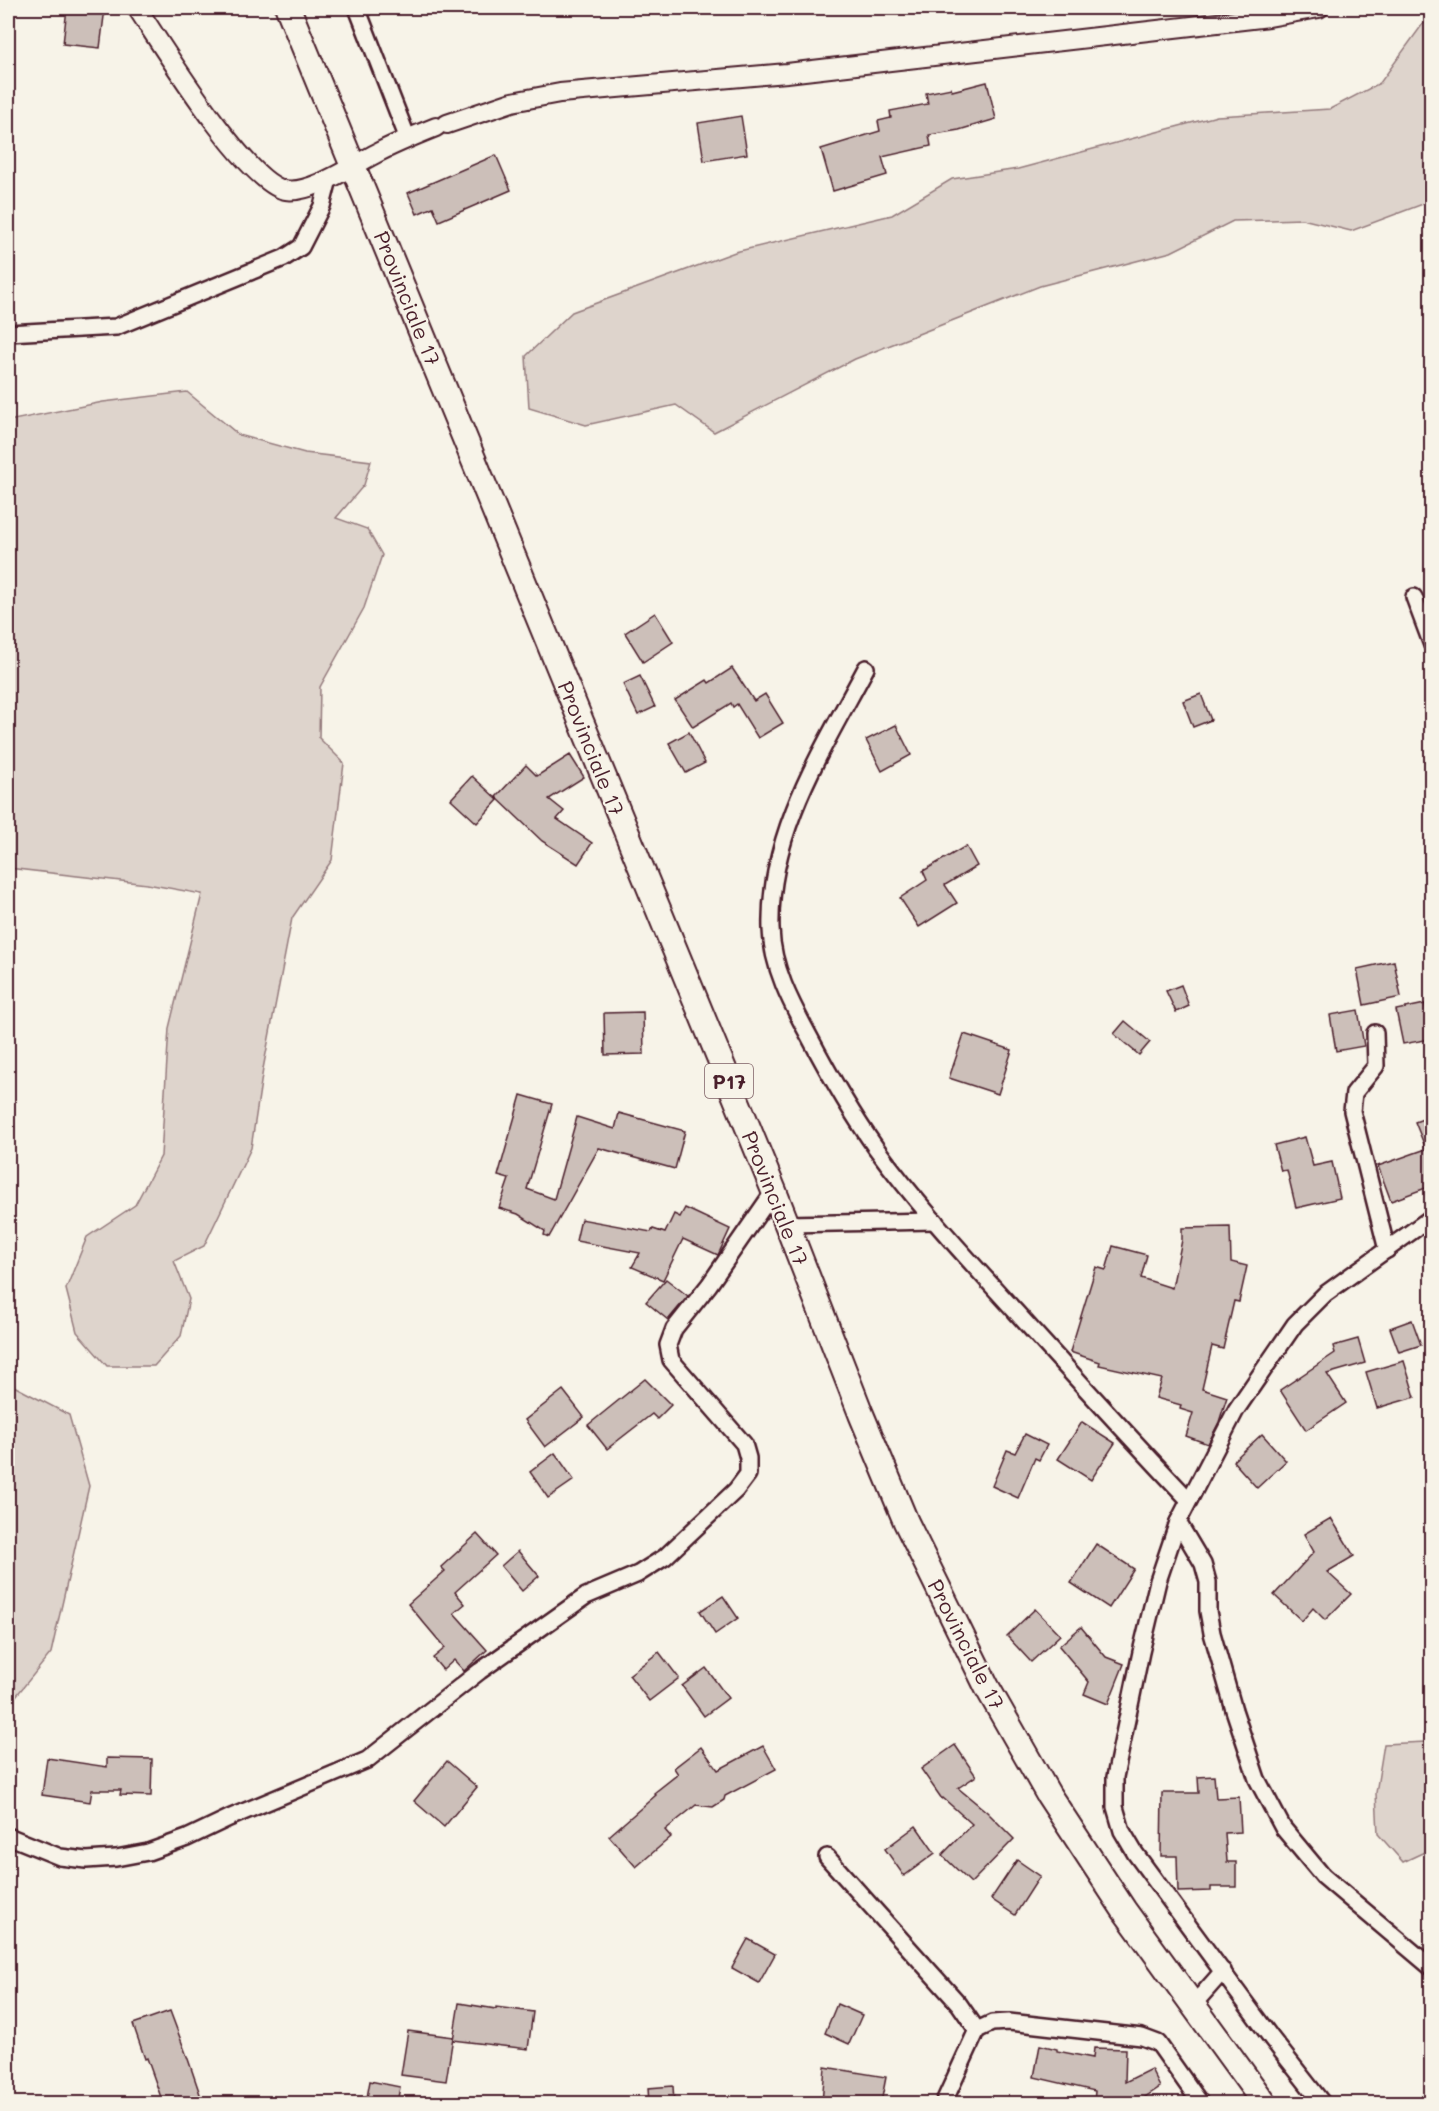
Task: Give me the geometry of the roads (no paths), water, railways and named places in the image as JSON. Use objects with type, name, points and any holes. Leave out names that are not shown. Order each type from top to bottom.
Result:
[{"type":"main road","name":"Provinciale 17","points":[[288,8],[774,1191],[906,1522],[987,1687],[1054,1804],[1124,1910],[1265,2103]]},
{"type":"street","points":[[137,8],[245,161],[268,182],[285,190],[302,188],[329,179],[408,139],[442,126],[512,102],[560,93],[787,73],[1268,12],[1319,8]]},
{"type":"street","points":[[357,8],[408,139]]},
{"type":"street","points":[[8,333],[104,329],[122,325],[284,258],[301,247],[305,240],[321,206],[329,179]]},
{"type":"street","points":[[1414,597],[1431,645]]},
{"type":"street","points":[[866,668],[811,770],[791,817],[780,854],[771,902],[771,931],[775,958],[783,983],[828,1072],[875,1146],[935,1221],[1121,1428],[1189,1500]]},
{"type":"street","points":[[1375,1033],[1376,1066],[1354,1093],[1352,1111],[1387,1250]]},
{"type":"street","points":[[8,1836],[60,1857],[86,1860],[116,1858],[148,1852],[187,1838],[368,1760],[480,1671],[586,1596],[638,1575],[665,1557],[736,1490],[748,1474],[748,1458],[744,1444],[671,1360],[668,1345],[674,1329],[709,1285],[774,1191]]},
{"type":"street","points":[[1323,2103],[1272,2039],[1135,1853],[1122,1831],[1116,1807],[1115,1777],[1158,1581],[1178,1522],[1236,1410],[1295,1324],[1325,1294],[1431,1217]]},
{"type":"street","points":[[787,1224],[935,1221]]},
{"type":"street","points":[[1178,1522],[1203,1564],[1208,1582],[1208,1611],[1212,1633],[1234,1710],[1257,1779],[1283,1828],[1323,1876],[1431,1968]]},
{"type":"street","points":[[827,1857],[960,2004],[977,2030]]},
{"type":"street","points":[[1193,2005],[1223,1971]]},
{"type":"street","points":[[943,2103],[977,2030],[992,2023],[1009,2022],[1143,2037],[1158,2043],[1201,2103]]}]
